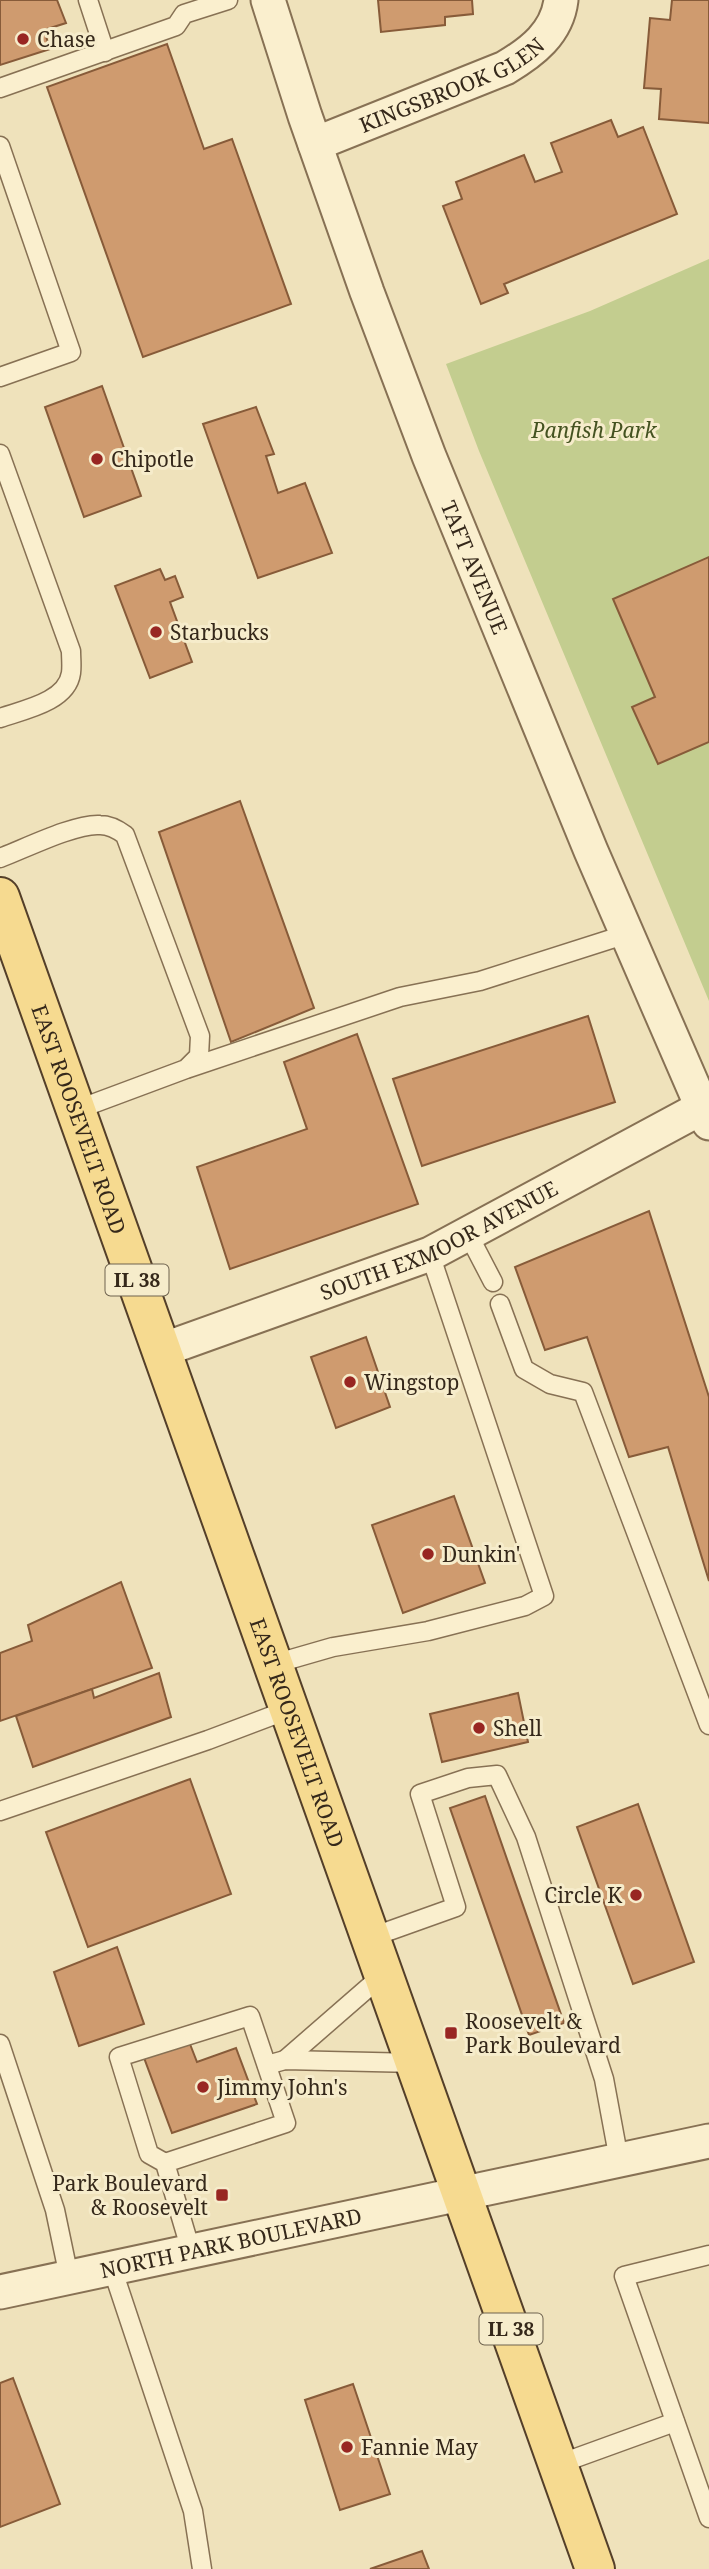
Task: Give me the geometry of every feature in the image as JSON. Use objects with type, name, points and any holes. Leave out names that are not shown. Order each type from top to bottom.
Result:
[{"type":"main road","name":"EAST ROOSEVELT ROAD","points":[[0,897],[464,2194],[595,2569]]},
{"type":"street","name":"TAFT AVENUE","points":[[268,0],[315,144],[434,469],[491,611],[706,1115]]},
{"type":"street","name":"KINGSBROOK GLEN","points":[[315,144],[505,68],[531,52],[549,32],[561,0]]},
{"type":"street","name":"SOUTH EXMOOR AVENUE","points":[[162,1350],[430,1254],[706,1115]]},
{"type":"street","name":"NORTH PARK BOULEVARD","points":[[2,2285],[69,2277],[709,2141]]},
{"type":"lane","points":[[88,0],[105,52]]},
{"type":"lane","points":[[0,88],[176,26],[181,7],[228,0]]},
{"type":"lane","points":[[0,146],[71,352],[0,377]]},
{"type":"lane","points":[[0,454],[71,651],[71,676],[59,693],[50,700],[0,718]]},
{"type":"lane","points":[[0,858],[98,824],[113,827],[125,835],[200,1036],[199,1056],[186,1069]]},
{"type":"lane","points":[[76,1110],[186,1069],[400,997],[480,981],[627,934]]},
{"type":"lane","points":[[468,1234],[493,1282]]},
{"type":"lane","points":[[274,1664],[333,1647],[428,1631],[525,1606],[544,1596],[430,1254]]},
{"type":"lane","points":[[500,1304],[524,1368],[551,1384],[583,1392],[709,1725]]},
{"type":"lane","points":[[0,1811],[290,1709]]},
{"type":"lane","points":[[372,1937],[456,1907],[421,1794],[468,1778],[497,1775],[526,1837],[604,2079],[620,2160]]},
{"type":"lane","points":[[285,2060],[385,1973]]},
{"type":"lane","points":[[165,2163],[286,2123],[250,2016],[118,2057],[149,2154],[165,2163],[191,2251]]},
{"type":"lane","points":[[0,2044],[55,2210],[69,2277]]},
{"type":"lane","points":[[267,2065],[285,2060],[417,2063]]},
{"type":"lane","points":[[709,2255],[625,2276],[709,2518]]},
{"type":"lane","points":[[112,2268],[193,2511],[202,2569]]},
{"type":"lane","points":[[559,2464],[676,2422]]},
{"type":"green space","name":"Panfish Park","points":[[709,259],[709,1001],[479,451],[446,364],[590,311]]},
{"type":"building","name":"Chase","points":[[0,0],[57,0],[66,23],[44,30],[50,49],[0,65]]},
{"type":"building","points":[[378,0],[472,0],[473,14],[445,17],[445,25],[381,32]]},
{"type":"building","points":[[672,0],[709,0],[709,123],[659,119],[661,89],[644,88],[650,18],[670,20]]},
{"type":"building","points":[[167,44],[204,149],[232,139],[291,304],[143,357],[47,87]]},
{"type":"building","points":[[611,120],[618,137],[643,127],[677,214],[504,284],[508,293],[481,304],[443,206],[462,199],[456,182],[524,155],[535,182],[562,172],[551,143]]},
{"type":"building","points":[[102,386],[141,496],[84,517],[45,407]]},
{"type":"building","points":[[256,407],[274,454],[266,456],[278,493],[305,483],[332,553],[258,578],[203,424]]},
{"type":"building","points":[[709,557],[709,742],[658,764],[632,707],[655,697],[613,599]]},
{"type":"building","name":"Starbucks","points":[[160,569],[165,580],[175,576],[183,597],[170,602],[192,662],[150,678],[115,586]]},
{"type":"building","points":[[240,801],[314,1008],[231,1042],[159,832]]},
{"type":"building","points":[[588,1016],[615,1102],[422,1166],[393,1079]]},
{"type":"building","points":[[357,1034],[418,1204],[230,1269],[197,1167],[307,1129],[284,1062]]},
{"type":"building","points":[[649,1211],[709,1397],[709,1581],[668,1447],[629,1457],[587,1337],[545,1350],[515,1267]]},
{"type":"building","name":"Wingstop","points":[[366,1337],[390,1407],[336,1428],[311,1357]]},
{"type":"building","name":"Dunkin'","points":[[454,1496],[485,1583],[403,1613],[372,1525]]},
{"type":"building","points":[[121,1582],[152,1668],[0,1721],[0,1653],[32,1641],[28,1625]]},
{"type":"building","points":[[159,1673],[171,1717],[33,1767],[16,1716],[92,1689],[94,1698]]},
{"type":"building","name":"Shell","points":[[518,1693],[528,1742],[442,1762],[430,1714]]},
{"type":"building","points":[[190,1779],[231,1894],[88,1947],[46,1832]]},
{"type":"building","name":"Shell","points":[[485,1796],[564,2023],[529,2035],[450,1808]]},
{"type":"building","name":"Circle K","points":[[638,1804],[694,1962],[633,1984],[577,1827]]},
{"type":"building","points":[[117,1947],[144,2024],[79,2046],[54,1972]]},
{"type":"building","name":"Jimmy John's","points":[[188,2039],[197,2062],[236,2048],[257,2104],[172,2133],[143,2055]]},
{"type":"building","points":[[13,2378],[60,2504],[0,2527],[0,2383]]},
{"type":"building","name":"Fannie May","points":[[353,2384],[390,2494],[340,2510],[305,2400]]},
{"type":"building","points":[[422,2551],[429,2569],[370,2569]]},
{"type":"place","name":"Chase","points":[[23,39]]},
{"type":"place","name":"Chipotle","points":[[97,459]]},
{"type":"place","name":"Starbucks","points":[[156,632]]},
{"type":"place","name":"Wingstop","points":[[350,1382]]},
{"type":"place","name":"Dunkin'","points":[[428,1554]]},
{"type":"place","name":"Shell","points":[[479,1728]]},
{"type":"place","name":"Circle K","points":[[636,1895]]},
{"type":"place","name":"Roosevelt & Park Boulevard","points":[[451,2033]]},
{"type":"place","name":"Jimmy John's","points":[[203,2087]]},
{"type":"place","name":"Park Boulevard & Roosevelt","points":[[222,2195]]},
{"type":"place","name":"Fannie May","points":[[347,2447]]}]
